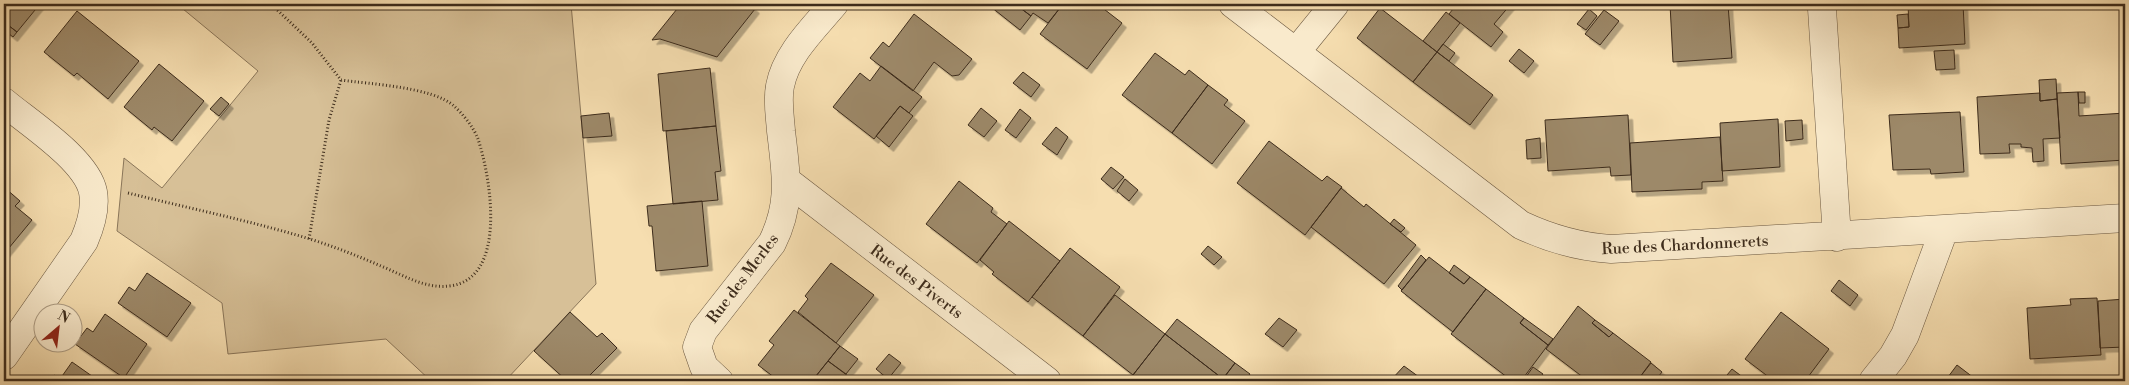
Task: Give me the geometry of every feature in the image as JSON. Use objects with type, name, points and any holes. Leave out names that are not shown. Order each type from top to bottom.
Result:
[{"type":"street","name":"Rue des Merles","points":[[719,381],[704,368],[697,347],[703,331],[772,243],[785,210],[787,182],[779,109],[780,86],[789,61],[834,4]]},
{"type":"street","name":"Rue des Chardonnerets","points":[[1233,4],[1521,225],[1571,245],[1611,249],[1837,237],[2125,218]]},
{"type":"street","points":[[1296,52],[1335,4]]},
{"type":"street","points":[[1822,9],[1837,237]]},
{"type":"street","points":[[4,102],[74,159],[86,176],[93,192],[90,228],[84,241],[4,356]]},
{"type":"street","name":"Rue des Piverts","points":[[787,182],[1047,381]]},
{"type":"street","points":[[1873,381],[1893,356],[1905,335],[1944,230]]},
{"type":"path","points":[[93,192],[115,189],[309,239],[350,253],[434,287],[465,283],[476,274],[489,243],[490,208],[487,173],[477,137],[459,111],[453,105],[436,96],[341,80],[312,43],[271,4]]},
{"type":"path","points":[[309,239],[329,120],[341,80]]},
{"type":"shaded area","points":[[177,4],[571,4],[596,284],[505,381],[431,381],[386,339],[228,354],[222,303],[117,231],[124,158],[162,188],[258,71]]},
{"type":"building","points":[[4,4],[40,4],[17,32],[4,22]]},
{"type":"building","points":[[681,4],[749,4],[755,9],[717,57],[660,39],[652,40]]},
{"type":"building","points":[[993,4],[1015,4],[1031,16],[1020,30],[991,7]]},
{"type":"building","points":[[1015,4],[1063,4],[1048,23],[1033,13],[1031,16]]},
{"type":"building","points":[[1063,4],[1102,4],[1100,6],[1122,23],[1087,69],[1040,34]]},
{"type":"building","points":[[1457,4],[1511,4],[1494,24],[1503,32],[1491,47],[1449,14]]},
{"type":"building","points":[[1670,4],[1728,4],[1732,58],[1673,62]]},
{"type":"building","points":[[1908,4],[1963,4],[1965,44],[1899,48],[1898,28],[1909,27]]},
{"type":"building","points":[[1380,8],[1437,52],[1413,82],[1357,38]]},
{"type":"building","points":[[1589,9],[1597,16],[1586,30],[1577,24]]},
{"type":"building","points":[[1604,10],[1619,21],[1600,45],[1585,34]]},
{"type":"building","points":[[77,11],[139,61],[108,99],[77,73],[74,76],[44,52]]},
{"type":"building","points":[[1446,12],[1460,23],[1437,52],[1423,41]]},
{"type":"building","points":[[914,14],[972,59],[959,75],[952,76],[934,62],[913,91],[870,58],[883,42],[889,47]]},
{"type":"building","points":[[1908,14],[1909,27],[1898,28],[1897,15]]},
{"type":"building","points":[[4,22],[17,32],[13,37],[4,30]]},
{"type":"building","points":[[1443,44],[1455,53],[1449,61],[1437,52]]},
{"type":"building","points":[[1519,49],[1534,61],[1524,73],[1509,61]]},
{"type":"building","points":[[1954,50],[1955,69],[1936,70],[1934,51]]},
{"type":"building","points":[[1437,52],[1493,95],[1470,125],[1413,82]]},
{"type":"building","points":[[1155,53],[1185,75],[1189,70],[1208,85],[1172,133],[1122,95]]},
{"type":"building","points":[[159,64],[204,101],[172,141],[154,127],[152,130],[124,107]]},
{"type":"building","points":[[881,66],[922,97],[909,113],[900,106],[874,139],[833,107],[860,73],[870,81]]},
{"type":"building","points":[[710,68],[716,126],[663,131],[658,74]]},
{"type":"building","points":[[1023,72],[1040,85],[1031,97],[1013,83]]},
{"type":"building","points":[[2056,79],[2057,99],[2040,101],[2039,80]]},
{"type":"building","points":[[1208,85],[1228,100],[1224,105],[1245,121],[1212,164],[1172,133]]},
{"type":"building","points":[[2078,92],[2085,92],[2085,103],[2079,103]]},
{"type":"building","points":[[2078,92],[2079,116],[2125,113],[2125,160],[2061,164],[2057,93]]},
{"type":"building","points":[[2040,93],[2040,101],[2057,99],[2060,138],[2043,139],[2044,161],[2033,162],[2032,148],[2021,147],[2021,144],[2009,144],[2010,153],[1980,154],[1977,97]]},
{"type":"building","points":[[221,97],[229,104],[219,116],[210,109]]},
{"type":"building","points":[[900,106],[913,116],[889,147],[876,136]]},
{"type":"building","points":[[981,108],[997,121],[984,137],[968,125]]},
{"type":"building","points":[[1020,109],[1031,118],[1016,138],[1005,130]]},
{"type":"building","points":[[1960,112],[1964,172],[1931,174],[1930,169],[1893,170],[1889,115]]},
{"type":"building","points":[[609,113],[612,136],[583,138],[581,116]]},
{"type":"building","points":[[1628,115],[1631,175],[1611,176],[1610,167],[1548,171],[1545,120]]},
{"type":"building","points":[[1778,119],[1780,167],[1722,171],[1720,123]]},
{"type":"building","points":[[1802,120],[1803,139],[1786,141],[1785,121]]},
{"type":"building","points":[[716,126],[721,171],[715,172],[718,200],[673,204],[666,131]]},
{"type":"building","points":[[1056,127],[1068,137],[1057,155],[1042,144]]},
{"type":"building","points":[[1720,137],[1723,181],[1702,182],[1702,189],[1632,192],[1630,143]]},
{"type":"building","points":[[1540,138],[1541,158],[1527,159],[1526,140]]},
{"type":"building","points":[[1269,141],[1322,181],[1327,176],[1342,187],[1305,235],[1237,183]]},
{"type":"building","points":[[1111,167],[1124,177],[1113,189],[1101,179]]},
{"type":"building","points":[[1125,179],[1138,190],[1129,201],[1117,191]]},
{"type":"building","points":[[959,181],[993,208],[991,212],[1007,224],[977,263],[926,224]]},
{"type":"building","points":[[5,188],[20,201],[15,206],[32,220],[4,254],[4,190]]},
{"type":"building","points":[[1341,188],[1364,207],[1366,204],[1416,245],[1384,284],[1311,227]]},
{"type":"building","points":[[702,201],[708,266],[656,271],[652,226],[649,226],[647,206]]},
{"type":"building","points":[[1394,219],[1405,228],[1401,232],[1390,224]]},
{"type":"building","points":[[1009,221],[1060,261],[1028,302],[992,274],[994,272],[980,260]]},
{"type":"building","points":[[1208,246],[1222,257],[1214,265],[1201,254]]},
{"type":"building","points":[[1070,248],[1120,287],[1083,336],[1032,297]]},
{"type":"building","points":[[1421,255],[1426,260],[1402,290],[1398,286]]},
{"type":"building","points":[[1429,257],[1464,284],[1470,277],[1486,289],[1453,332],[1401,291]]},
{"type":"building","points":[[831,263],[874,295],[836,343],[798,312],[808,299],[805,296]]},
{"type":"building","points":[[1454,265],[1470,277],[1464,284],[1449,273]]},
{"type":"building","points":[[147,273],[191,303],[167,337],[118,303],[129,287],[135,291]]},
{"type":"building","points":[[1839,280],[1858,295],[1850,306],[1831,291]]},
{"type":"building","points":[[1486,289],[1524,318],[1520,323],[1548,345],[1521,381],[1512,381],[1451,334]]},
{"type":"building","points":[[1115,295],[1165,334],[1133,375],[1083,336]]},
{"type":"building","points":[[2097,298],[2101,355],[2030,359],[2027,308],[2071,305],[2070,299]]},
{"type":"building","points":[[2125,299],[2125,347],[2100,348],[2098,301]]},
{"type":"building","points":[[1578,306],[1595,320],[1592,323],[1609,337],[1613,333],[1651,362],[1637,381],[1588,381],[1546,349]]},
{"type":"building","points":[[794,310],[840,346],[812,381],[779,381],[758,365],[774,345],[769,341]]},
{"type":"building","points":[[570,312],[597,337],[602,333],[617,348],[584,381],[567,381],[534,351]]},
{"type":"building","points":[[1781,312],[1829,349],[1805,381],[1774,381],[1745,359]]},
{"type":"building","points":[[105,314],[147,344],[124,378],[82,349],[82,335],[87,328],[93,332]]},
{"type":"building","points":[[1279,318],[1297,330],[1283,347],[1265,334]]},
{"type":"building","points":[[1524,318],[1553,339],[1548,345],[1520,323]]},
{"type":"building","points":[[1177,319],[1235,363],[1223,379],[1165,334]]},
{"type":"building","points":[[1595,320],[1613,333],[1609,337],[1592,323]]},
{"type":"building","points":[[1165,334],[1223,379],[1221,381],[1142,381],[1133,375]]},
{"type":"building","points":[[840,346],[858,359],[846,374],[828,361]]},
{"type":"building","points":[[889,354],[901,363],[888,379],[876,369]]},
{"type":"building","points":[[828,361],[848,376],[844,381],[812,381]]},
{"type":"building","points":[[72,362],[99,381],[50,381],[54,375],[60,379]]},
{"type":"building","points":[[1235,363],[1250,374],[1244,381],[1221,381]]},
{"type":"building","points":[[1651,363],[1662,372],[1655,381],[1645,381],[1640,377]]},
{"type":"building","points":[[1957,365],[1978,381],[1945,381]]},
{"type":"building","points":[[1404,366],[1419,377],[1416,381],[1391,380]]},
{"type":"building","points":[[1533,367],[1543,374],[1537,381],[1523,381]]},
{"type":"building","points":[[1732,369],[1748,381],[1722,381]]}]
